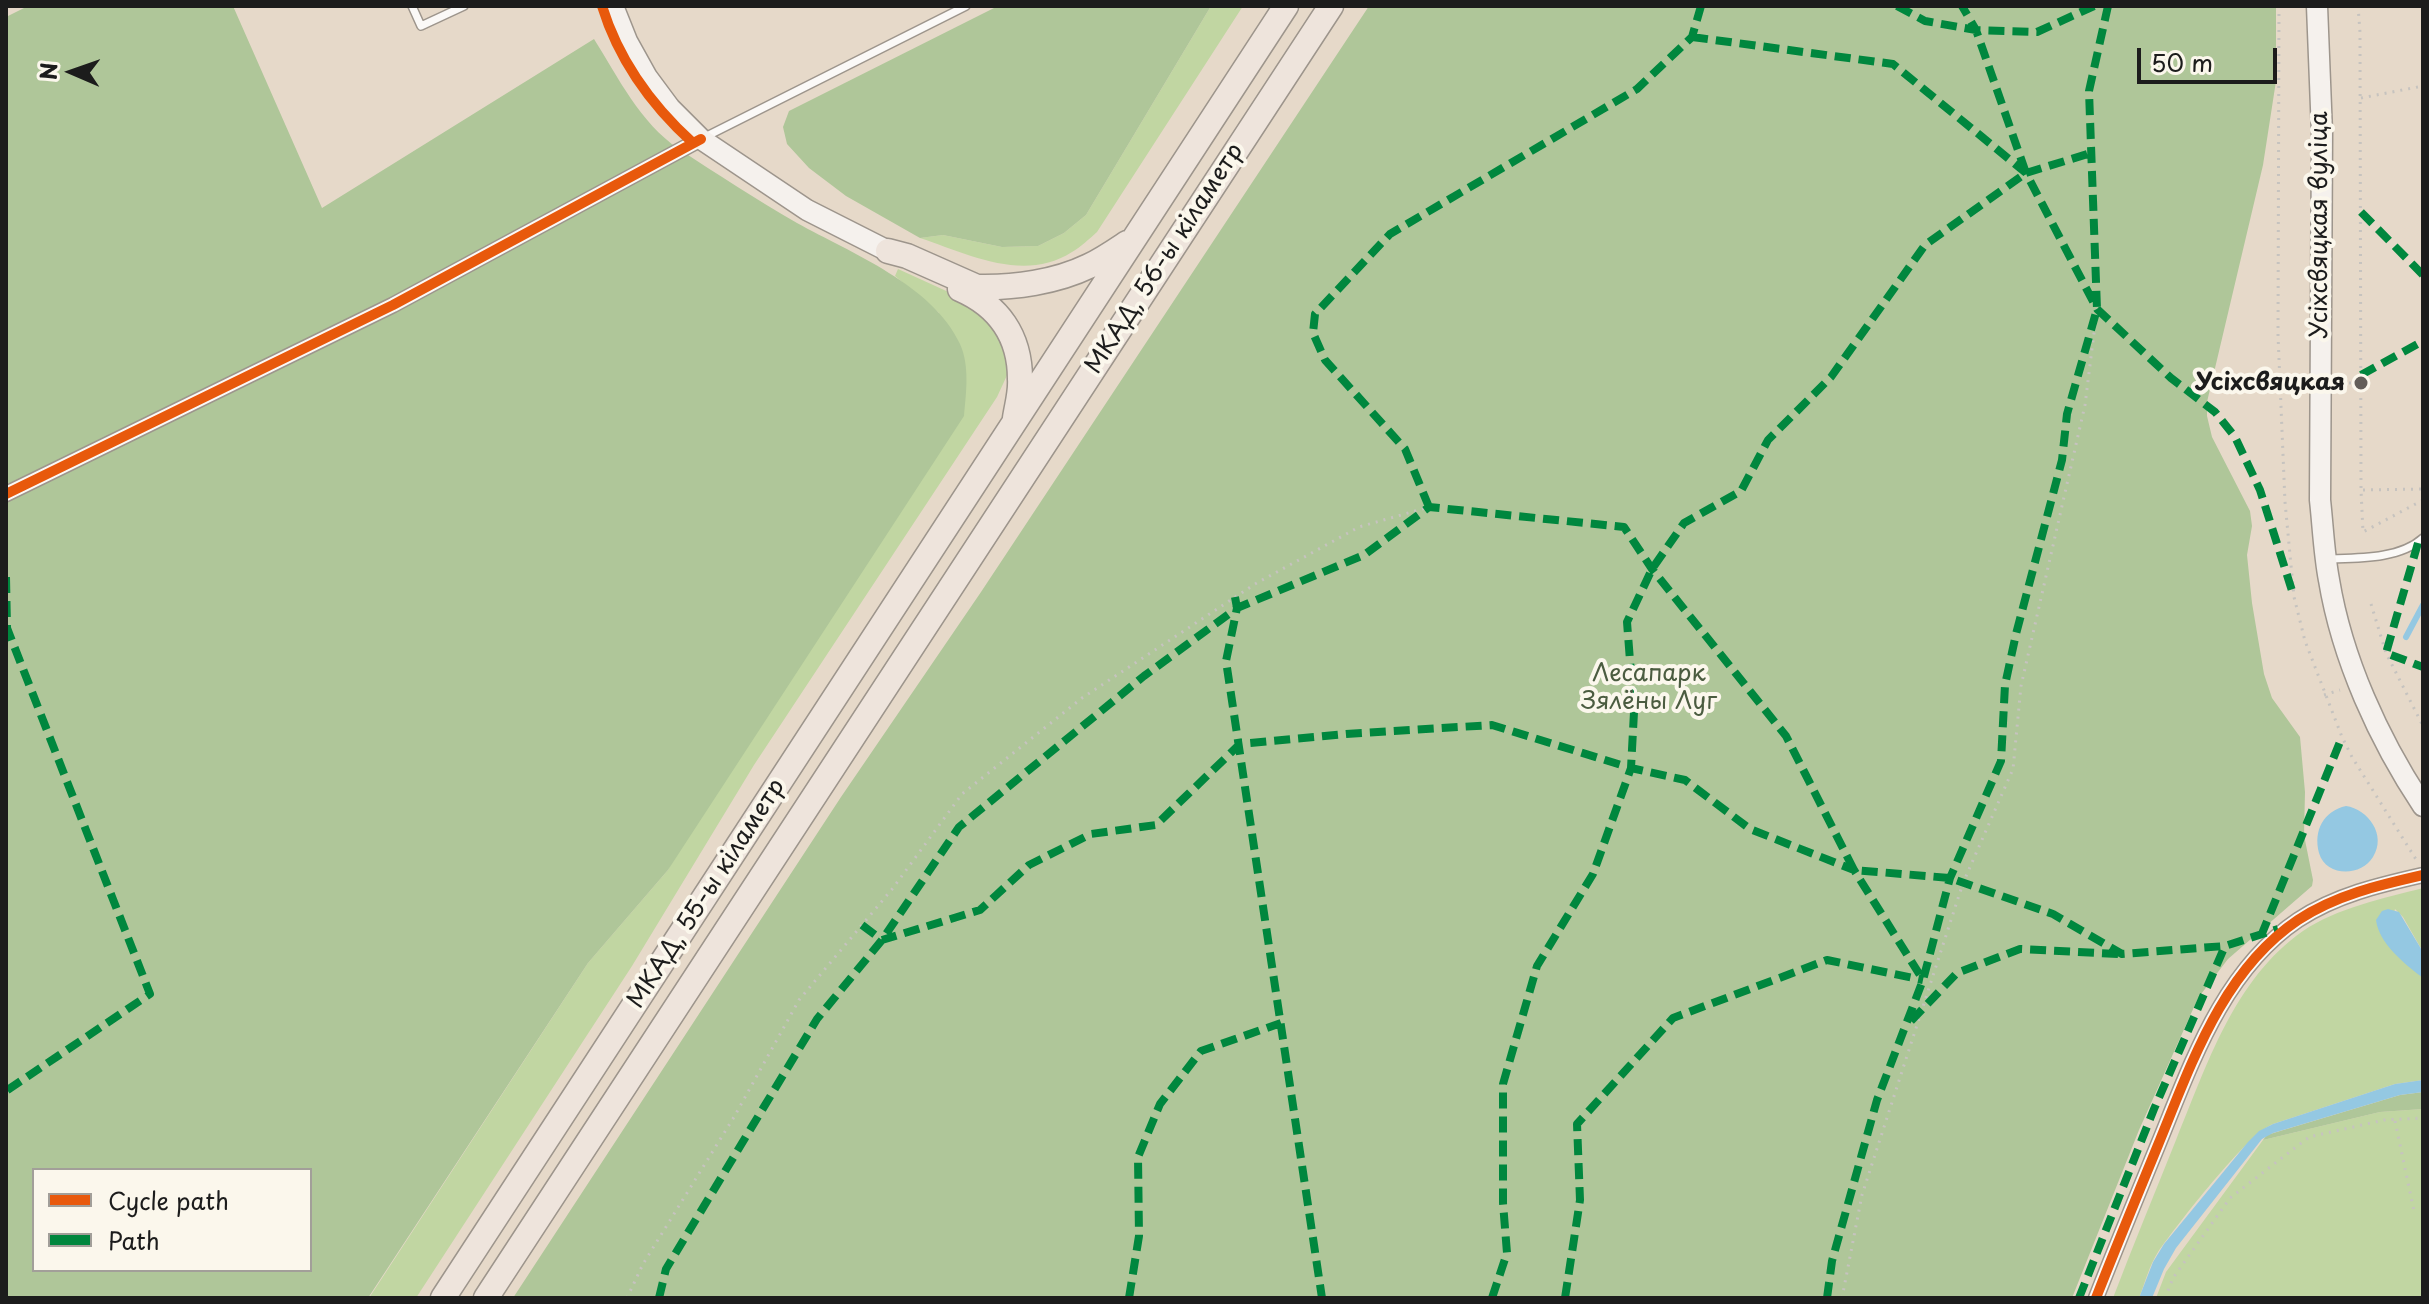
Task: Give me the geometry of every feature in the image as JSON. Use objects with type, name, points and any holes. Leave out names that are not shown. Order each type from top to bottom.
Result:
[{"type":"highway","name":"МКАД, 56-ы кіламетр","points":[[971,491],[1286,6]]},
{"type":"highway","name":"МКАД, 56-ы кіламетр","points":[[1000,513],[1331,6]]},
{"type":"highway","points":[[888,251],[907,256],[977,287],[990,288],[1056,278],[1090,266],[1133,240]]},
{"type":"highway","points":[[888,251],[902,263],[980,298],[999,315],[1016,342],[1021,380],[1014,426]]},
{"type":"highway","name":"МКАД, 55-ы кіламетр","points":[[443,1298],[971,491]]},
{"type":"highway","name":"МКАД, 55-ы кіламетр","points":[[486,1298],[1000,513]]},
{"type":"main road","points":[[613,6],[627,41],[647,77],[670,108],[701,139],[807,210],[888,251]]},
{"type":"main road","name":"Усіхсвяцкая вуліца","points":[[2317,6],[2322,133],[2320,500],[2325,559],[2342,633],[2368,705],[2402,775],[2423,806]]},
{"type":"street","points":[[6,494],[393,305],[701,139]]},
{"type":"street","points":[[2096,1298],[2194,1058],[2222,1004],[2259,953],[2297,921],[2343,897],[2420,868]]},
{"type":"lane","points":[[412,6],[421,26],[464,6]]},
{"type":"lane","points":[[701,139],[966,6]]},
{"type":"lane","points":[[2325,559],[2366,557],[2396,551],[2423,538]]},
{"type":"path","points":[[2279,6],[2278,335],[2285,502],[2294,597],[2305,641],[2342,737],[2420,868]]},
{"type":"path","points":[[2358,6],[2363,532],[2423,500]]},
{"type":"path","points":[[2361,98],[2423,86]]},
{"type":"path","points":[[1842,1298],[1862,1195],[1963,883],[2013,769],[2021,686],[2085,405],[2097,309]]},
{"type":"path","points":[[2361,490],[2423,489]]},
{"type":"path","points":[[627,1298],[643,1264],[734,1117],[799,1000],[893,888],[962,794],[1082,698],[1255,584],[1359,527],[1429,507]]},
{"type":"path","points":[[2371,604],[2386,653],[2423,726]]},
{"type":"path","points":[[2165,1298],[2173,1278],[2230,1198],[2309,1137],[2384,1120],[2423,1118]]},
{"type":"path","points":[[2395,1120],[2414,1211]]},
{"type":"green space","points":[[28,6],[233,6],[322,208],[594,39],[641,113],[665,138],[767,205],[889,273],[931,304],[947,323],[963,353],[966,380],[964,416],[668,870],[588,963],[368,1298],[6,1298],[6,17]]},
{"type":"green space","points":[[998,6],[1211,6],[1086,215],[1064,233],[1038,246],[1002,247],[943,235],[920,238],[846,196],[809,168],[787,144],[783,127],[789,111]]},
{"type":"green space","points":[[1211,6],[1243,6],[1097,232],[1082,245],[1054,261],[1015,265],[977,258],[920,238],[943,235],[1002,247],[1038,246],[1064,233],[1086,215]]},
{"type":"green space","name":"Лесапарк Зялёны Луг","points":[[1369,6],[2276,6],[2276,81],[2263,165],[2207,402],[2207,416],[2212,437],[2250,511],[2252,526],[2247,555],[2264,674],[2272,698],[2300,737],[2305,792],[2304,835],[2313,880],[2312,886],[2228,959],[2198,998],[2139,1130],[2072,1298],[513,1298],[841,797],[981,592]]},
{"type":"green space","points":[[898,269],[988,310],[1006,341],[1009,371],[997,397],[754,765],[632,966],[416,1298],[369,1298],[588,963],[668,870],[939,313],[895,276]]},
{"type":"green space","points":[[2423,888],[2423,952],[2395,909],[2387,943],[2423,978],[2423,1080],[2395,1084],[2273,1124],[2261,1132],[2212,1182],[2167,1239],[2152,1263],[2139,1298],[2113,1298],[2212,1054],[2225,1025],[2258,973],[2279,951],[2316,923],[2361,905]]},
{"type":"green space","points":[[2423,1092],[2423,1109],[2380,1112],[2263,1140],[2267,1135],[2400,1095]]},
{"type":"green space","points":[[2423,1109],[2423,1298],[2156,1298],[2166,1272],[2263,1140],[2380,1112]]},
{"type":"water","points":[[2346,806],[2368,818],[2378,840],[2377,849],[2368,864],[2344,872],[2329,867],[2323,861],[2318,837],[2326,817]]},
{"type":"water","points":[[2382,911],[2399,912],[2423,952],[2423,978],[2394,953],[2382,937],[2376,920]]},
{"type":"water","points":[[2423,1080],[2423,1092],[2400,1095],[2262,1139],[2176,1248],[2152,1298],[2139,1298],[2153,1262],[2164,1244],[2259,1131],[2395,1084]]},
{"type":"waterway","points":[[2406,637],[2423,605]]},
{"type":"marked path","points":[[1429,507],[1405,449],[1325,360],[1313,333],[1315,314],[1390,234],[1637,89],[1692,37],[1701,6]]},
{"type":"marked path","points":[[1897,6],[1925,21],[1976,30],[2037,32],[2094,6]]},
{"type":"marked path","points":[[1492,1298],[1507,1253],[1503,1203],[1503,1084],[1537,966],[1593,874],[1631,768],[1634,712],[1627,622],[1652,569],[1684,523],[1741,491],[1768,440],[1831,377],[1925,245],[2026,173],[1976,30],[1962,6]]},
{"type":"marked path","points":[[1827,1298],[1832,1261],[1877,1100],[1923,980],[1950,878],[2001,761],[2005,685],[2062,460],[2067,414],[2097,309],[2089,91],[2108,6]]},
{"type":"marked path","points":[[1692,37],[1893,64],[2026,173],[2097,309],[2171,378],[2215,412],[2235,437],[2260,490],[2294,597]]},
{"type":"marked path","points":[[2026,173],[2091,153]]},
{"type":"marked path","points":[[2361,212],[2423,275]]},
{"type":"marked path","points":[[2361,375],[2423,341]]},
{"type":"marked path","points":[[659,1298],[666,1269],[817,1019],[882,940],[959,827],[1144,676],[1237,608],[1364,555],[1429,507],[1624,527],[1652,569],[1786,736],[1854,870],[1950,878],[2053,914],[2122,954],[2225,946],[2278,929]]},
{"type":"marked path","points":[[2418,543],[2386,653],[2423,667]]},
{"type":"marked path","points":[[6,577],[7,628],[150,994],[6,1091]]},
{"type":"marked path","points":[[1235,597],[1237,608],[1226,661],[1322,1298]]},
{"type":"marked path","points":[[862,925],[882,940],[980,910],[1029,865],[1091,834],[1156,825],[1240,744],[1492,725],[1631,768],[1685,780],[1750,829],[1854,870],[1923,980]]},
{"type":"marked path","points":[[2261,936],[2342,737]]},
{"type":"marked path","points":[[2079,1298],[2154,1109],[2225,946]]},
{"type":"marked path","points":[[1911,1021],[1957,973],[2020,949],[2118,954]]},
{"type":"marked path","points":[[1565,1298],[1580,1200],[1577,1124],[1673,1018],[1827,960],[1923,980]]},
{"type":"marked path","points":[[1129,1298],[1139,1236],[1138,1157],[1160,1104],[1201,1051],[1281,1023]]},
{"type":"cycle path","points":[[602,6],[617,45],[638,81],[663,113],[693,143]]},
{"type":"cycle path","points":[[6,494],[393,305],[701,139]]},
{"type":"cycle path","points":[[2096,1298],[2197,1052],[2229,993],[2249,965],[2272,941],[2312,911],[2358,892],[2423,875]]},
{"type":"place","name":"Усіхсвяцкая","points":[[2361,383]]}]
